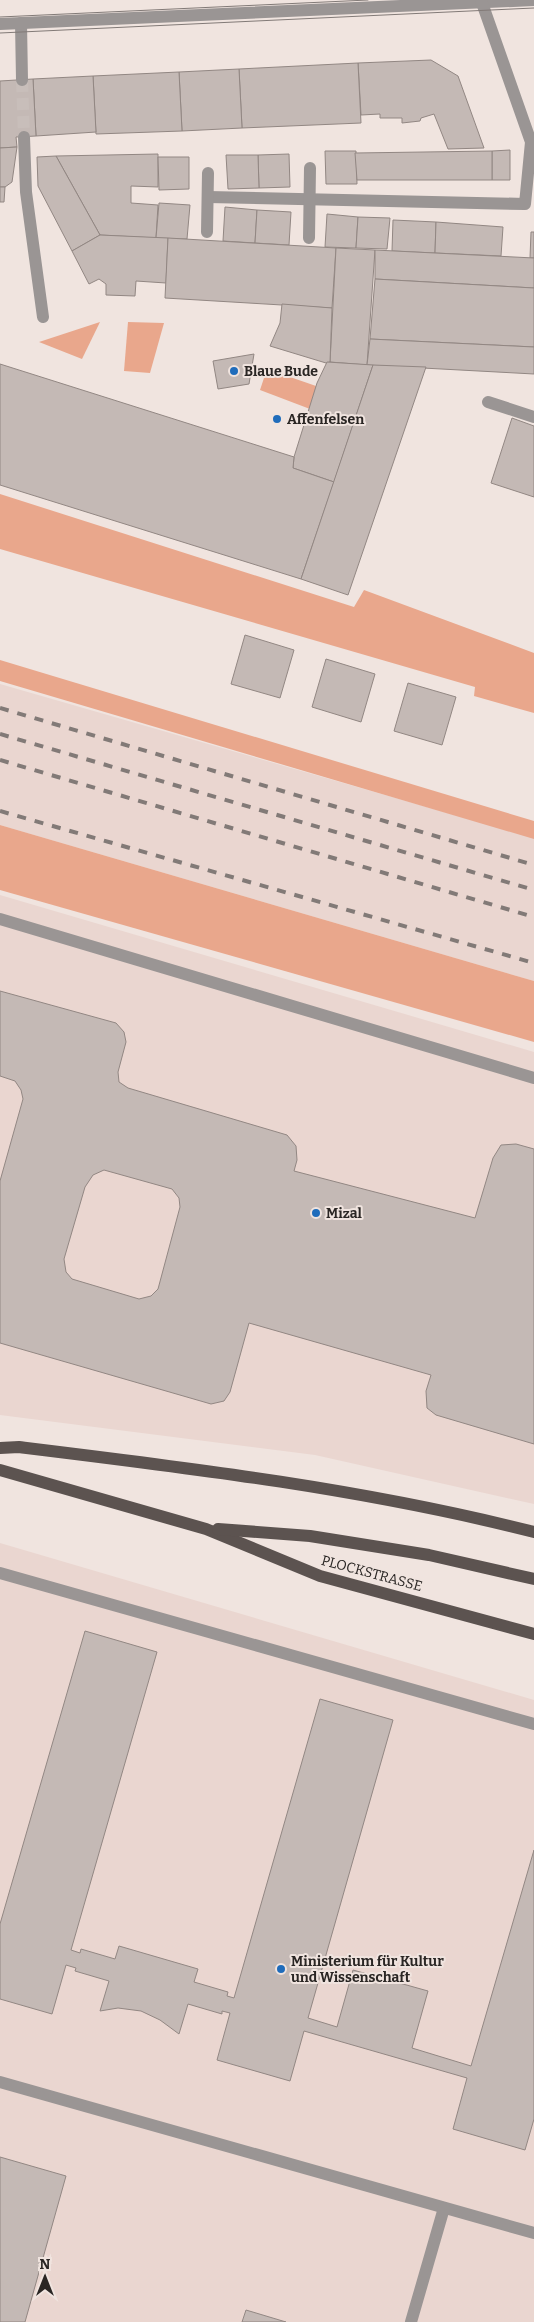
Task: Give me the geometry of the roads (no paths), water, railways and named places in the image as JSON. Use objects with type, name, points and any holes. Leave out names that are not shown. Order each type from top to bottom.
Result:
[{"type":"main road","points":[[0,1448],[18,1447],[154,1463],[352,1493],[534,1532]]},
{"type":"main road","name":"PLOCKSTRASSE","points":[[0,1470],[206,1529],[320,1576],[534,1634]]},
{"type":"main road","name":"PLOCKSTRASSE","points":[[206,1529],[319,1538],[429,1555],[534,1579]]},
{"type":"street","points":[[0,24],[534,0]]},
{"type":"street","points":[[208,197],[525,204],[531,142],[482,1]]},
{"type":"street","points":[[20,24],[22,80]]},
{"type":"street","points":[[24,137],[26,192],[43,317]]},
{"type":"street","points":[[309,238],[310,168]]},
{"type":"street","points":[[207,232],[208,173]]},
{"type":"street","points":[[488,402],[534,417]]},
{"type":"street","points":[[0,919],[534,1078]]},
{"type":"street","points":[[0,1573],[534,1724]]},
{"type":"street","points":[[0,2082],[534,2233]]},
{"type":"street","points":[[411,2322],[444,2208]]},
{"type":"tunnel","points":[[22,80],[24,137]]},
{"type":"tram line","points":[[0,17],[368,0]]},
{"type":"tram line","points":[[0,33],[534,8]]},
{"type":"railway","points":[[0,708],[534,865]]},
{"type":"railway","points":[[0,734],[534,890]]},
{"type":"railway","points":[[0,760],[534,917]]},
{"type":"railway","points":[[0,811],[534,963]]},
{"type":"place","name":"Blaue Bude","points":[[234,371]]},
{"type":"place","name":"Affenfelsen","points":[[277,419]]},
{"type":"place","name":"Mizal","points":[[316,1213]]},
{"type":"place","name":"Ministerium für Kultur und Wissenschaft","points":[[281,1969]]}]
